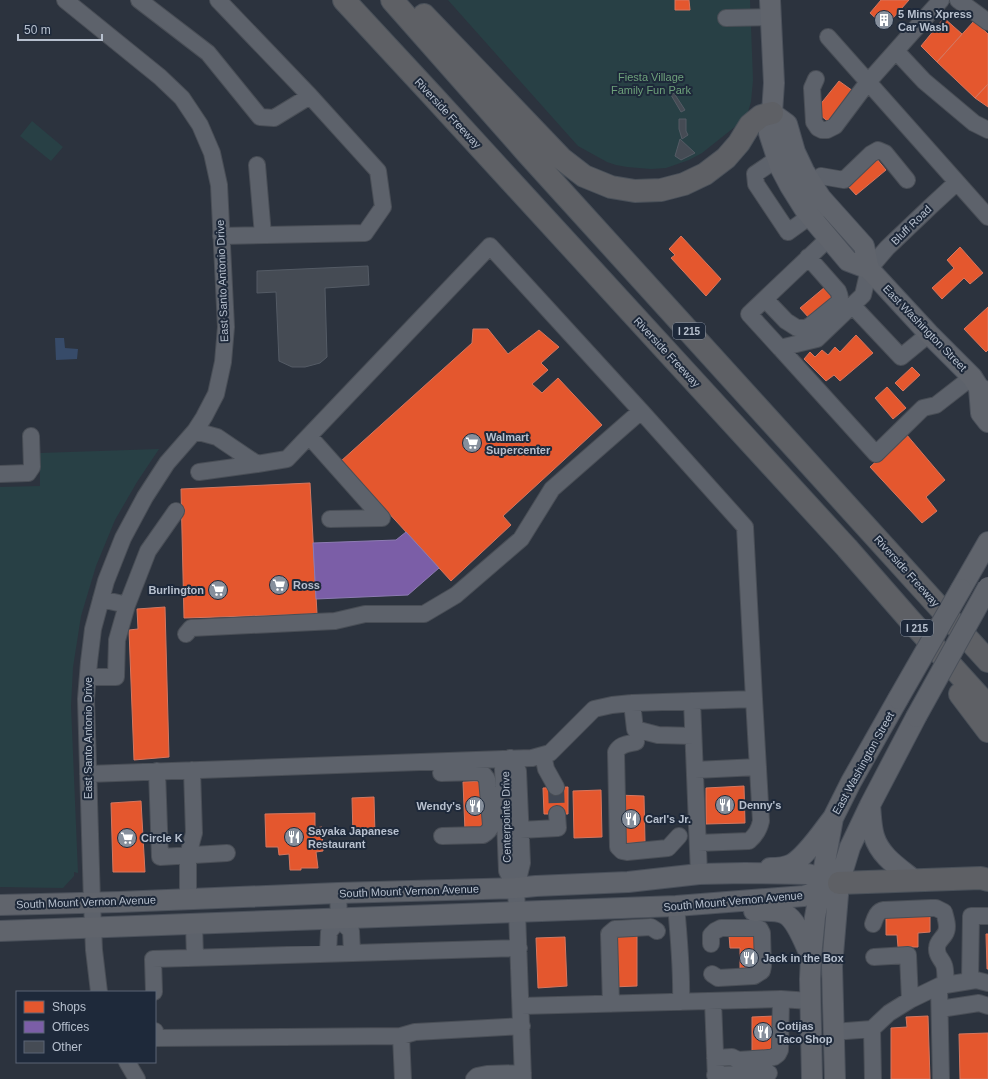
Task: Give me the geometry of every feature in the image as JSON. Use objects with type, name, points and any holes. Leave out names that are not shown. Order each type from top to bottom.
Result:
[{"type":"highway","name":"Riverside Freeway","points":[[344,0],[847,548],[988,706]]},
{"type":"highway","name":"Riverside Freeway","points":[[392,0],[480,101],[988,661]]},
{"type":"highway","points":[[410,0],[562,159],[584,176],[611,188],[635,191],[660,190],[684,184],[706,174],[726,158],[740,143],[750,125],[760,116],[772,113]]},
{"type":"highway","points":[[847,548],[880,602],[960,694],[988,731]]},
{"type":"highway","points":[[887,549],[988,642]]},
{"type":"highway","points":[[827,884],[986,877]]},
{"type":"main road","name":"East Washington Street","points":[[771,8],[774,83],[769,133],[780,167],[790,186],[805,210],[848,261],[869,269],[929,334],[980,386]]},
{"type":"main road","points":[[772,113],[788,124],[795,152],[804,171],[821,198],[864,246],[869,269]]},
{"type":"main road","points":[[980,386],[981,413],[988,422]]},
{"type":"main road","name":"East Washington Street","points":[[835,1079],[832,966],[827,884],[833,818],[851,782],[988,543]]},
{"type":"main road","name":"East Washington Street","points":[[812,1079],[810,979],[815,917],[827,884],[850,847],[916,717],[988,587]]},
{"type":"main road","points":[[870,805],[874,835],[878,845],[888,858],[914,880]]},
{"type":"main road","points":[[745,873],[761,868],[778,868],[792,864],[804,854],[833,818]]},
{"type":"main road","name":"South Mount Vernon Avenue","points":[[0,905],[516,888],[628,882],[699,874],[808,874],[827,884]]},
{"type":"main road","name":"South Mount Vernon Avenue","points":[[0,932],[676,906],[793,898],[804,896],[827,884]]},
{"type":"main road","points":[[704,904],[725,912],[775,911],[786,914],[795,924],[811,957]]},
{"type":"street","name":"East Santo Antonio Drive","points":[[65,0],[160,77],[182,98],[200,125],[212,153],[218,185],[226,327],[223,362],[216,394],[195,431],[167,463],[145,497],[123,538],[106,581],[93,629],[86,699],[93,928],[99,991]]},
{"type":"street","points":[[139,0],[208,53],[260,118],[274,118],[310,96]]},
{"type":"street","points":[[218,0],[310,96],[378,171],[383,207],[365,233],[221,236]]},
{"type":"street","points":[[816,79],[812,88],[814,122],[818,128],[827,130],[835,126],[868,82],[941,0]]},
{"type":"street","points":[[958,0],[988,22]]},
{"type":"street","points":[[726,18],[771,8]]},
{"type":"street","points":[[828,37],[988,218]]},
{"type":"street","points":[[896,51],[924,81],[974,123],[988,130]]},
{"type":"street","points":[[821,176],[844,180],[871,154],[878,150],[885,153],[907,180]]},
{"type":"street","points":[[795,152],[777,159],[755,174],[756,184],[788,232],[826,204]]},
{"type":"street","points":[[257,165],[263,235]]},
{"type":"street","name":"Bluff Road","points":[[869,269],[887,248],[956,183]]},
{"type":"street","points":[[829,238],[749,314],[876,454],[923,408],[936,405],[980,386]]},
{"type":"street","points":[[199,472],[287,459],[490,246],[745,527],[761,821],[759,830],[749,841],[698,843]]},
{"type":"street","points":[[765,299],[786,321],[797,328],[806,328],[811,325],[838,303],[840,295],[838,291],[808,257]]},
{"type":"street","points":[[780,348],[817,339],[863,296],[869,269]]},
{"type":"street","points":[[852,305],[901,357],[929,334]]},
{"type":"street","points":[[186,634],[192,628],[335,621],[365,614],[424,614],[456,595],[521,539],[552,489],[641,411]]},
{"type":"street","points":[[204,417],[217,437]]},
{"type":"street","points":[[195,431],[217,437],[257,464]]},
{"type":"street","points":[[0,474],[28,473],[32,467],[31,436]]},
{"type":"street","points":[[309,436],[382,518],[330,519]]},
{"type":"street","points":[[88,677],[116,677],[117,640],[127,605],[148,551],[176,511]]},
{"type":"street","points":[[101,599],[127,605]]},
{"type":"street","points":[[88,774],[532,758],[550,753],[594,709],[632,703],[754,699]]},
{"type":"street","points":[[692,701],[699,874]]},
{"type":"street","points":[[632,703],[635,729],[658,734],[693,736]]},
{"type":"street","points":[[636,742],[625,744],[618,748],[616,752],[618,847],[622,851],[627,852],[668,848],[679,836]]},
{"type":"street","points":[[543,755],[546,769],[556,787]]},
{"type":"street","name":"Centerpointe Drive","points":[[516,888],[507,871],[503,769],[510,758],[518,771],[522,863],[516,888],[523,1076]]},
{"type":"street","points":[[695,770],[758,767]]},
{"type":"street","points":[[188,899],[188,856],[194,833],[192,770]]},
{"type":"street","points":[[157,771],[160,857],[227,853]]},
{"type":"street","points":[[441,774],[480,772],[484,775],[487,779],[491,825],[487,833],[483,835],[442,836]]},
{"type":"street","points":[[520,830],[558,828],[558,814]]},
{"type":"street","points":[[328,954],[329,932],[339,919],[338,893]]},
{"type":"street","points":[[676,906],[682,978],[681,1002]]},
{"type":"street","points":[[873,924],[880,910],[936,908],[944,912],[946,934],[938,944],[937,948],[940,960],[945,966],[940,1009],[941,1079]]},
{"type":"street","points":[[970,981],[971,916],[988,916]]},
{"type":"street","points":[[339,919],[351,931],[352,953]]},
{"type":"street","points":[[194,924],[195,958]]},
{"type":"street","points":[[611,1004],[609,934],[615,929],[651,927],[657,931]]},
{"type":"street","points":[[711,944],[711,935],[721,928],[756,928],[760,929],[762,933],[763,966],[760,973],[754,976],[724,978],[718,978],[712,974]]},
{"type":"street","points":[[154,991],[153,959],[519,948]]},
{"type":"street","points":[[874,957],[908,955],[910,1000]]},
{"type":"street","points":[[833,1032],[872,1029],[889,1013],[910,1000],[942,985],[976,980],[988,983]]},
{"type":"street","points":[[521,1006],[781,999],[810,1001]]},
{"type":"street","points":[[715,1058],[732,1056],[738,1060],[763,1059],[774,1057],[778,1054],[780,1050],[781,999]]},
{"type":"street","points":[[713,1001],[716,1077],[769,1073]]},
{"type":"street","points":[[940,1009],[979,1003],[988,1006]]},
{"type":"street","points":[[156,1038],[401,1036],[415,1032],[522,1026]]},
{"type":"street","points":[[872,1029],[873,1079]]},
{"type":"street","points":[[401,1036],[403,1079]]},
{"type":"street","points":[[128,1063],[137,1079]]},
{"type":"street","points":[[483,1077],[523,1076]]},
{"type":"green space","name":"Fiesta Village Family Fun Park","points":[[448,0],[750,0],[753,80],[751,102],[746,118],[702,153],[689,160],[666,168],[651,169],[627,167],[607,162],[578,146]]},
{"type":"green space","points":[[32,121],[63,147],[51,161],[20,136]]},
{"type":"green space","points":[[159,449],[137,482],[115,520],[96,566],[81,616],[73,667],[71,706],[78,873],[74,872],[74,876],[63,888],[0,887],[0,487],[40,486],[40,453]]},
{"type":"water","points":[[55,338],[64,338],[65,348],[78,349],[77,359],[56,360]]},
{"type":"building: Shops","points":[[675,0],[689,0],[690,10],[675,10]]},
{"type":"building: Shops","name":"5 Mins Xpress Car Wash","points":[[881,0],[909,0],[885,27],[870,13]]},
{"type":"building: Shops","points":[[944,18],[962,34],[937,62],[921,46]]},
{"type":"building: Shops","points":[[974,21],[988,34],[988,84],[975,98],[937,62]]},
{"type":"building: Shops","points":[[839,81],[853,91],[830,123],[815,111]]},
{"type":"building: Shops","points":[[988,84],[988,107],[975,98]]},
{"type":"building: Shops","points":[[876,158],[886,170],[856,195],[846,184]]},
{"type":"building: Shops","points":[[681,236],[721,279],[706,296],[671,258],[675,255],[669,249]]},
{"type":"building: Shops","points":[[960,247],[983,273],[970,284],[964,278],[942,299],[932,288],[954,268],[947,260]]},
{"type":"building: Shops","points":[[825,287],[834,297],[810,319],[800,308]]},
{"type":"building: Shops","points":[[988,307],[988,350],[986,352],[964,329]]},
{"type":"building: Shops","name":"Walmart Supercenter","points":[[473,329],[488,329],[508,354],[539,330],[559,347],[541,363],[548,370],[532,384],[542,393],[558,378],[602,425],[503,516],[511,525],[451,581],[341,461],[472,343]]},
{"type":"building: Shops","points":[[856,335],[873,353],[840,381],[834,375],[826,381],[804,359],[810,352],[815,357],[822,350],[828,355],[835,347],[840,352]]},
{"type":"building: Shops","points":[[912,367],[920,375],[903,391],[895,383]]},
{"type":"building: Shops","points":[[887,387],[906,408],[893,419],[875,398]]},
{"type":"building: Shops","points":[[906,434],[945,480],[926,497],[937,511],[922,523],[870,467]]},
{"type":"building: Shops","points":[[310,483],[317,614],[184,618],[181,489]]},
{"type":"building: Shops","points":[[165,607],[169,757],[134,760],[129,630],[138,629],[137,609]]},
{"type":"building: Shops","name":"Wendy's","points":[[485,781],[487,830],[465,831],[463,782]]},
{"type":"building: Shops","name":"Denny's","points":[[744,786],[745,823],[706,824],[706,788]]},
{"type":"building: Shops","points":[[568,787],[568,814],[544,814],[543,788]]},
{"type":"building: Shops","points":[[601,790],[602,837],[574,838],[573,791]]},
{"type":"building: Shops","name":"Carl's Jr.","points":[[617,795],[644,796],[645,842],[618,844]]},
{"type":"building: Shops","points":[[374,797],[375,835],[353,835],[352,798]]},
{"type":"building: Shops","name":"Circle K","points":[[141,801],[145,872],[113,872],[111,803]]},
{"type":"building: Shops","name":"Sayaka Japanese Restaurant","points":[[315,813],[315,828],[322,827],[323,851],[316,852],[318,868],[301,868],[301,870],[290,870],[289,854],[279,855],[278,847],[266,847],[265,814]]},
{"type":"building: Shops","points":[[930,913],[930,932],[918,933],[918,947],[898,947],[897,935],[886,935],[886,915]]},
{"type":"building: Shops","name":"Jack in the Box","points":[[758,934],[759,967],[740,968],[740,948],[730,948],[729,935]]},
{"type":"building: Shops","points":[[986,934],[988,934],[988,969],[987,969]]},
{"type":"building: Shops","points":[[618,936],[637,936],[637,986],[612,987],[610,944]]},
{"type":"building: Shops","points":[[565,937],[567,986],[538,988],[536,938]]},
{"type":"building: Shops","name":"Cotijas Taco Shop","points":[[775,1016],[772,1052],[752,1056],[752,1017]]},
{"type":"building: Shops","points":[[928,1016],[930,1079],[891,1079],[891,1028],[907,1027],[906,1017]]},
{"type":"building: Shops","points":[[988,1033],[988,1079],[960,1079],[959,1034]]},
{"type":"building: Offices","points":[[406,532],[439,568],[408,595],[316,599],[313,543],[396,540]]},
{"type":"building: Other","points":[[674,93],[685,110],[681,112],[671,95]]},
{"type":"building: Other","points":[[679,119],[686,119],[686,131],[688,135],[682,139],[679,129]]},
{"type":"building: Other","points":[[680,139],[695,153],[681,160],[675,156]]},
{"type":"building: Other","points":[[368,266],[369,285],[325,288],[327,357],[320,363],[305,367],[292,367],[279,361],[276,292],[257,293],[257,271]]},
{"type":"tunnel","points":[[556,787],[557,814]]},
{"type":"place","name":"5 Mins Xpress Car Wash","points":[[884,20]]},
{"type":"place","name":"Walmart Supercenter","points":[[472,443]]},
{"type":"place","name":"Ross","points":[[279,585]]},
{"type":"place","name":"Burlington","points":[[218,590]]},
{"type":"place","name":"Denny's","points":[[725,805]]},
{"type":"place","name":"Wendy's","points":[[475,806]]},
{"type":"place","name":"Carl's Jr.","points":[[631,819]]},
{"type":"place","name":"Sayaka Japanese Restaurant","points":[[294,837]]},
{"type":"place","name":"Circle K","points":[[127,838]]},
{"type":"place","name":"Jack in the Box","points":[[749,958]]},
{"type":"place","name":"Cotijas Taco Shop","points":[[763,1032]]}]
